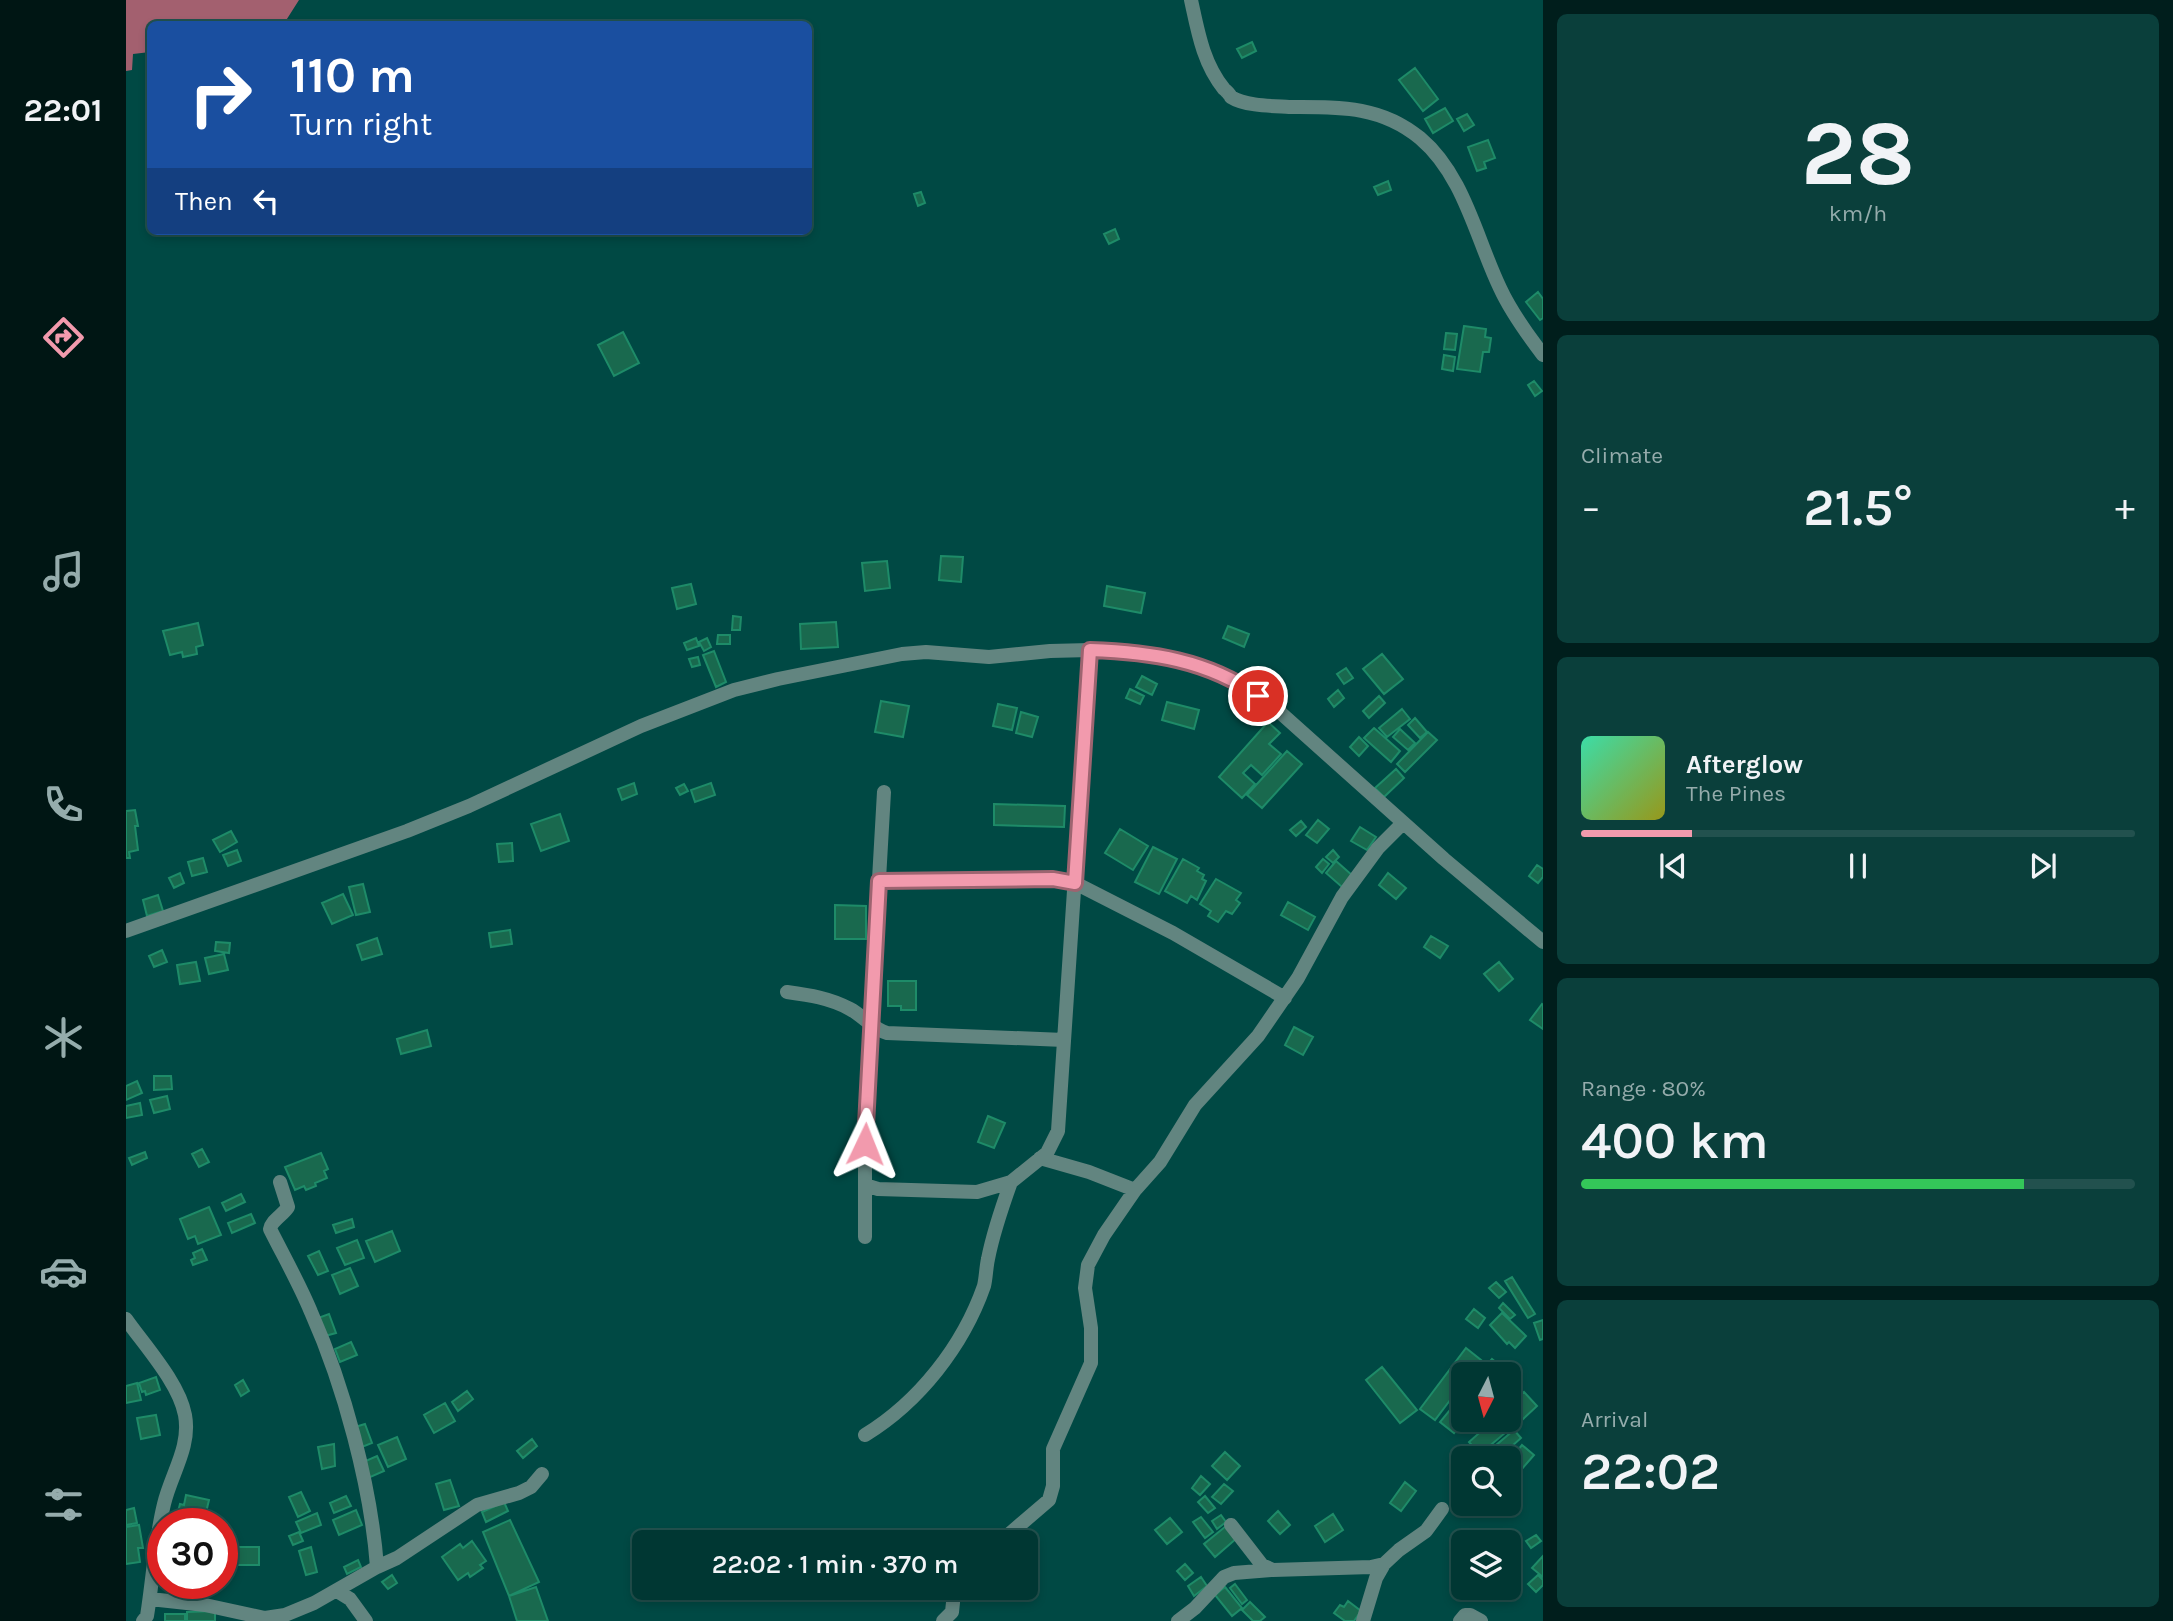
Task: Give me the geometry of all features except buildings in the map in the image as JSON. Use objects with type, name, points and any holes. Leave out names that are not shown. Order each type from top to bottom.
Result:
[{"type":"street","points":[[1191,0],[1201,46],[1213,75],[1231,97],[1263,106],[1360,109],[1389,118],[1419,137],[1440,158],[1453,178],[1500,290],[1543,355]]},
{"type":"street","points":[[865,1185],[878,1189],[976,1192],[1011,1182],[1047,1153],[1058,1130],[1090,650]]},
{"type":"street","points":[[126,931],[408,831],[469,806],[640,726],[734,690],[902,654],[926,652],[989,657],[1090,650],[1158,654],[1219,673],[1242,685],[1274,707],[1403,824],[1543,942]]},
{"type":"street","points":[[864,1237],[865,1124],[884,792]]},
{"type":"street","points":[[1013,1530],[1049,1500],[1053,1486],[1053,1449],[1091,1363],[1091,1328],[1085,1288],[1088,1265],[1104,1235],[1135,1190],[1160,1163],[1195,1105],[1258,1036],[1298,978],[1342,897],[1378,848],[1403,824]]},
{"type":"street","points":[[879,881],[1053,879],[1075,883],[1173,933],[1285,998]]},
{"type":"street","points":[[787,992],[827,998],[852,1010],[878,1030],[887,1033],[1064,1040]]},
{"type":"street","points":[[1040,1158],[1089,1171],[1135,1190]]},
{"type":"street","points":[[280,1182],[288,1207],[283,1216],[273,1222],[271,1229],[312,1314],[337,1384],[365,1486],[374,1531],[377,1567]]},
{"type":"street","points":[[865,1435],[887,1422],[952,1352],[985,1283],[996,1227],[1011,1182]]},
{"type":"street","points":[[126,1319],[173,1385],[185,1413],[185,1441],[164,1508]]},
{"type":"street","points":[[145,1619],[150,1599],[205,1605],[265,1618],[285,1615],[337,1591],[397,1558],[477,1505],[531,1487],[542,1474]]},
{"type":"street","points":[[1363,1621],[1376,1578],[1384,1564],[1426,1531],[1442,1508]]},
{"type":"street","points":[[1231,1525],[1262,1566],[1273,1570]]},
{"type":"street","points":[[1178,1621],[1195,1608],[1224,1577],[1234,1573],[1371,1567],[1384,1564]]},
{"type":"street","points":[[337,1591],[350,1599],[366,1621]]},
{"type":"street","points":[[943,1621],[952,1612],[953,1600]]},
{"type":"street","points":[[1460,1621],[1465,1615],[1470,1615],[1481,1621]]},
{"type":"shaded area","points":[[126,0],[299,0],[286,21],[147,21],[147,52],[133,54],[132,70],[126,71]]},
{"type":"route","points":[[865,1144],[879,881],[1053,879],[1075,883],[1090,650],[1158,654],[1219,673],[1258,696]]}]
